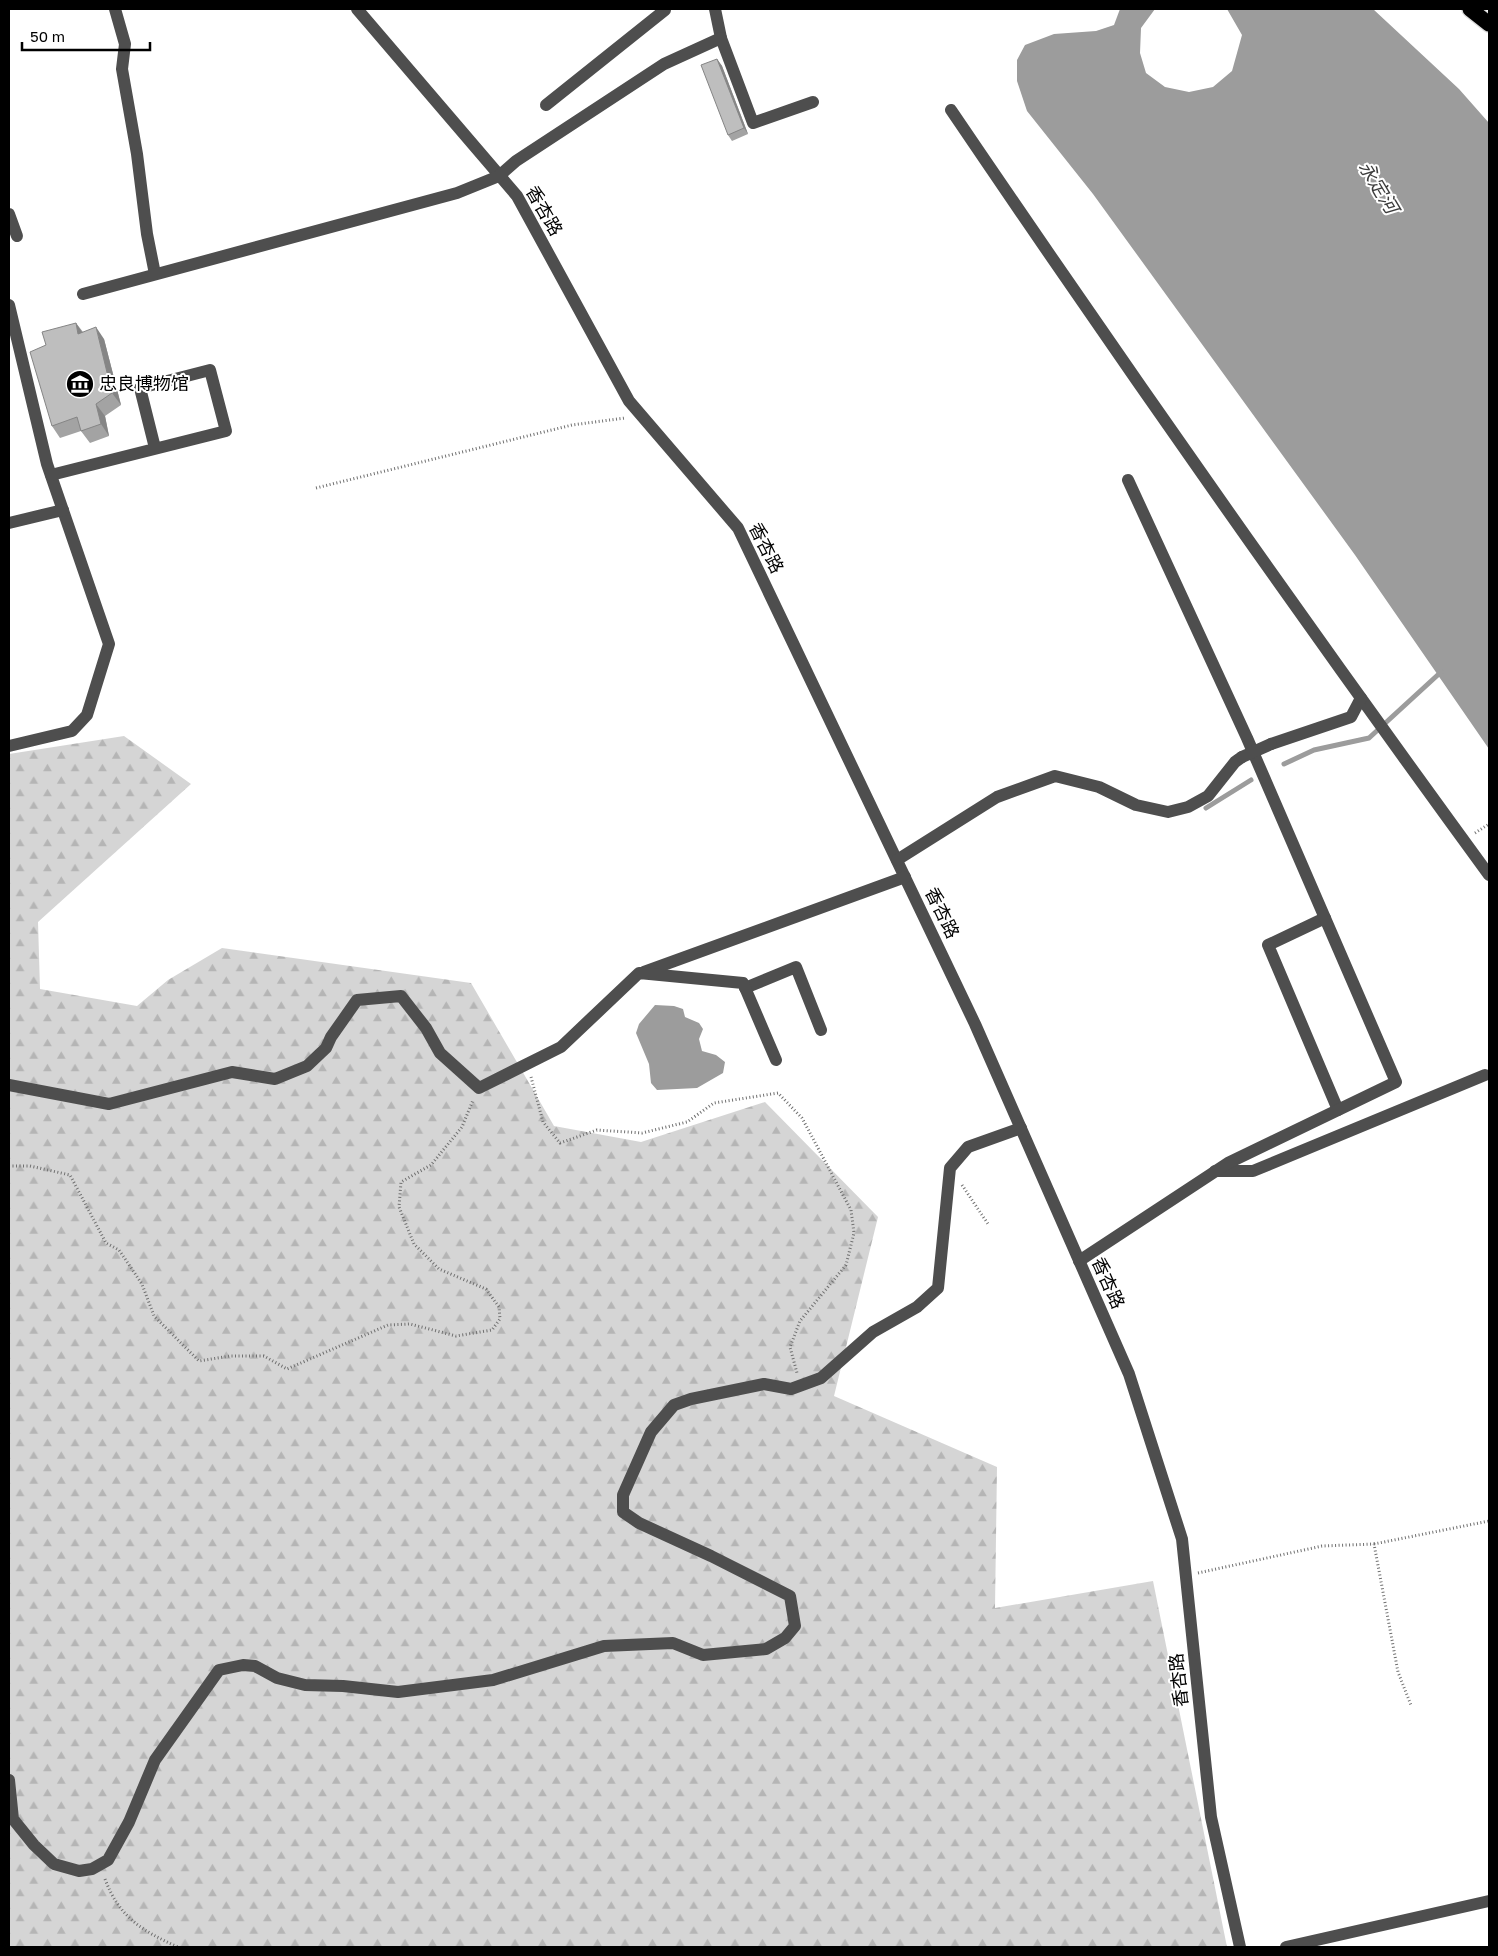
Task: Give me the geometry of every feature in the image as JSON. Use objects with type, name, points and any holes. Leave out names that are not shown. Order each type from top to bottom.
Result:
[{"type":"highway","points":[[1470,9],[1489,24]]},
{"type":"street","points":[[115,9],[126,44],[122,69],[137,154],[147,234],[155,274]]},
{"type":"street","name":"香杏路","points":[[357,9],[517,196],[629,401],[738,528],[975,1024],[1129,1374],[1182,1539],[1211,1817],[1240,1947]]},
{"type":"street","points":[[546,105],[665,10],[662,9]]},
{"type":"street","points":[[714,9],[721,38],[753,123],[813,102]]},
{"type":"street","points":[[83,294],[457,193],[499,176],[516,161],[664,64],[721,38]]},
{"type":"street","points":[[951,110],[1062,274],[1388,737],[1489,875]]},
{"type":"street","points":[[9,214],[17,236]]},
{"type":"street","points":[[9,305],[51,476],[108,644],[87,715],[72,731],[9,746]]},
{"type":"street","points":[[51,476],[226,431],[210,370],[140,388],[155,448]]},
{"type":"street","points":[[1079,1262],[1228,1163],[1396,1082],[1247,738],[1128,480]]},
{"type":"street","points":[[9,523],[63,510]]},
{"type":"street","points":[[897,860],[997,797],[1055,776],[1099,786],[1136,806],[1168,812],[1188,807],[1208,796],[1235,762],[1242,757],[1271,744],[1351,717],[1361,698]]},
{"type":"street","points":[[9,1084],[109,1104],[232,1072],[274,1079],[307,1066],[326,1048],[331,1037],[357,1000],[401,996],[426,1028],[440,1053],[479,1088],[561,1047],[639,973],[905,877]]},
{"type":"street","points":[[1325,918],[1268,945],[1338,1110]]},
{"type":"street","points":[[745,988],[796,967],[822,1030]]},
{"type":"street","points":[[639,973],[743,983],[776,1060]]},
{"type":"street","points":[[1215,1171],[1254,1171],[1485,1075]]},
{"type":"street","points":[[9,1780],[13,1819],[34,1845],[54,1864],[78,1871],[92,1869],[108,1860],[129,1822],[156,1760],[219,1670],[243,1665],[254,1666],[277,1678],[305,1685],[343,1686],[398,1692],[493,1680],[604,1646],[673,1643],[703,1655],[766,1649],[785,1638],[795,1626],[790,1596],[711,1556],[639,1523],[623,1512],[623,1495],[651,1432],[674,1405],[691,1399],[764,1384],[791,1389],[821,1378],[872,1332],[917,1307],[938,1288],[950,1168],[968,1147],[1021,1128]]},
{"type":"street","points":[[1286,1947],[1489,1900]]},
{"type":"path","points":[[316,488],[572,425],[642,416]]},
{"type":"path","points":[[528,1064],[543,1122],[560,1143],[597,1130],[642,1133],[687,1122],[714,1103],[778,1093],[802,1118],[851,1210],[854,1233],[846,1265],[800,1321],[790,1347],[801,1385]]},
{"type":"path","points":[[9,1166],[30,1166],[70,1175],[106,1243],[119,1250],[142,1284],[154,1316],[199,1361],[230,1356],[264,1356],[287,1369],[388,1325],[410,1324],[456,1336],[492,1330],[500,1319],[499,1307],[486,1289],[439,1268],[414,1244],[399,1207],[401,1182],[431,1165],[462,1127],[479,1088]]},
{"type":"path","points":[[950,1168],[988,1224]]},
{"type":"path","points":[[1186,1576],[1322,1546],[1374,1544],[1489,1521]]},
{"type":"path","points":[[1374,1544],[1398,1672],[1411,1705]]},
{"type":"path","points":[[99,1865],[109,1890],[133,1922],[152,1936],[178,1947]]},
{"type":"green space","points":[[124,736],[191,784],[38,922],[40,989],[137,1006],[168,980],[222,948],[471,983],[554,1126],[641,1142],[765,1102],[878,1217],[834,1396],[997,1467],[995,1608],[1153,1581],[1227,1947],[9,1947],[9,754]]},
{"type":"water","name":"永定河","points":[[1120,9],[1155,9],[1141,28],[1140,53],[1146,73],[1165,87],[1189,92],[1213,87],[1232,71],[1242,35],[1227,9],[1373,9],[1459,89],[1489,123],[1489,749],[1355,555],[1093,194],[1027,111],[1017,81],[1017,60],[1025,45],[1054,34],[1096,31],[1114,25]]},
{"type":"water","points":[[655,1005],[674,1006],[683,1009],[685,1017],[699,1023],[703,1029],[699,1039],[702,1051],[716,1055],[725,1062],[723,1073],[697,1088],[657,1090],[651,1083],[649,1064],[636,1033],[639,1024]]},
{"type":"building","points":[[717,59],[744,128],[728,135],[701,65]]},
{"type":"building","name":"忠良博物馆","points":[[76,323],[78,334],[96,327],[112,393],[96,404],[101,424],[81,431],[77,417],[52,426],[30,352],[46,345],[42,332]]},
{"type":"waterway","points":[[1284,764],[1314,750],[1369,738],[1441,672]]},
{"type":"waterway","points":[[1206,808],[1251,780]]},
{"type":"place","name":"忠良博物馆","points":[[80,384]]}]
